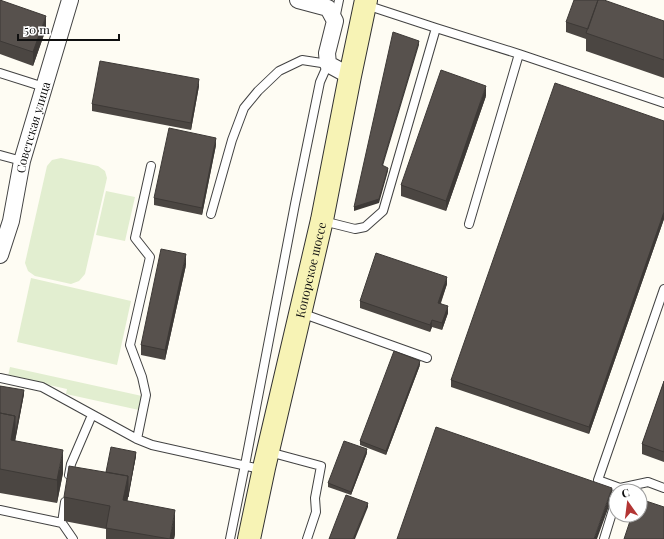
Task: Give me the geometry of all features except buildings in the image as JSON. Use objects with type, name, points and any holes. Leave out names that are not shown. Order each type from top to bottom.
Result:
[{"type":"main road","name":"Копорское шоссе","points":[[249,539],[259,462],[301,313],[322,220],[366,2]]},
{"type":"street","name":"Советская улица","points":[[0,255],[10,221],[22,161],[70,0]]},
{"type":"street","points":[[298,0],[328,8],[335,21],[327,53],[328,64],[350,76]]},
{"type":"lane","points":[[335,21],[339,0]]},
{"type":"lane","points":[[366,2],[436,28],[519,54],[664,103]]},
{"type":"lane","points":[[322,220],[354,229],[365,227],[383,211],[436,28]]},
{"type":"lane","points":[[469,224],[519,54]]},
{"type":"lane","points":[[211,214],[232,140],[244,108],[258,91],[279,71],[302,60],[328,64],[320,82],[295,204],[259,462],[230,539]]},
{"type":"lane","points":[[0,73],[44,87]]},
{"type":"lane","points":[[0,155],[22,161]]},
{"type":"lane","points":[[137,439],[146,395],[142,377],[130,345],[150,257],[135,238],[151,166]]},
{"type":"lane","points":[[608,484],[598,480],[664,289]]},
{"type":"lane","points":[[301,313],[428,358]]},
{"type":"lane","points":[[0,378],[42,387],[92,416],[152,445],[259,462],[321,466],[315,498],[316,512],[307,539]]},
{"type":"lane","points":[[73,539],[62,523],[71,464],[92,416]]},
{"type":"lane","points":[[644,483],[648,482],[664,488]]},
{"type":"lane","points":[[0,510],[62,523]]},
{"type":"lane","points":[[604,539],[609,523]]},
{"type":"green space","points":[[61,158],[98,166],[105,171],[107,178],[85,274],[79,281],[71,284],[35,276],[28,271],[25,263],[47,166],[52,160]]},
{"type":"green space","points":[[106,191],[135,197],[125,241],[96,235]]},
{"type":"green space","points":[[31,278],[131,301],[117,365],[17,342]]},
{"type":"green space","points":[[10,367],[142,396],[139,410],[66,394],[67,389],[8,376]]}]
